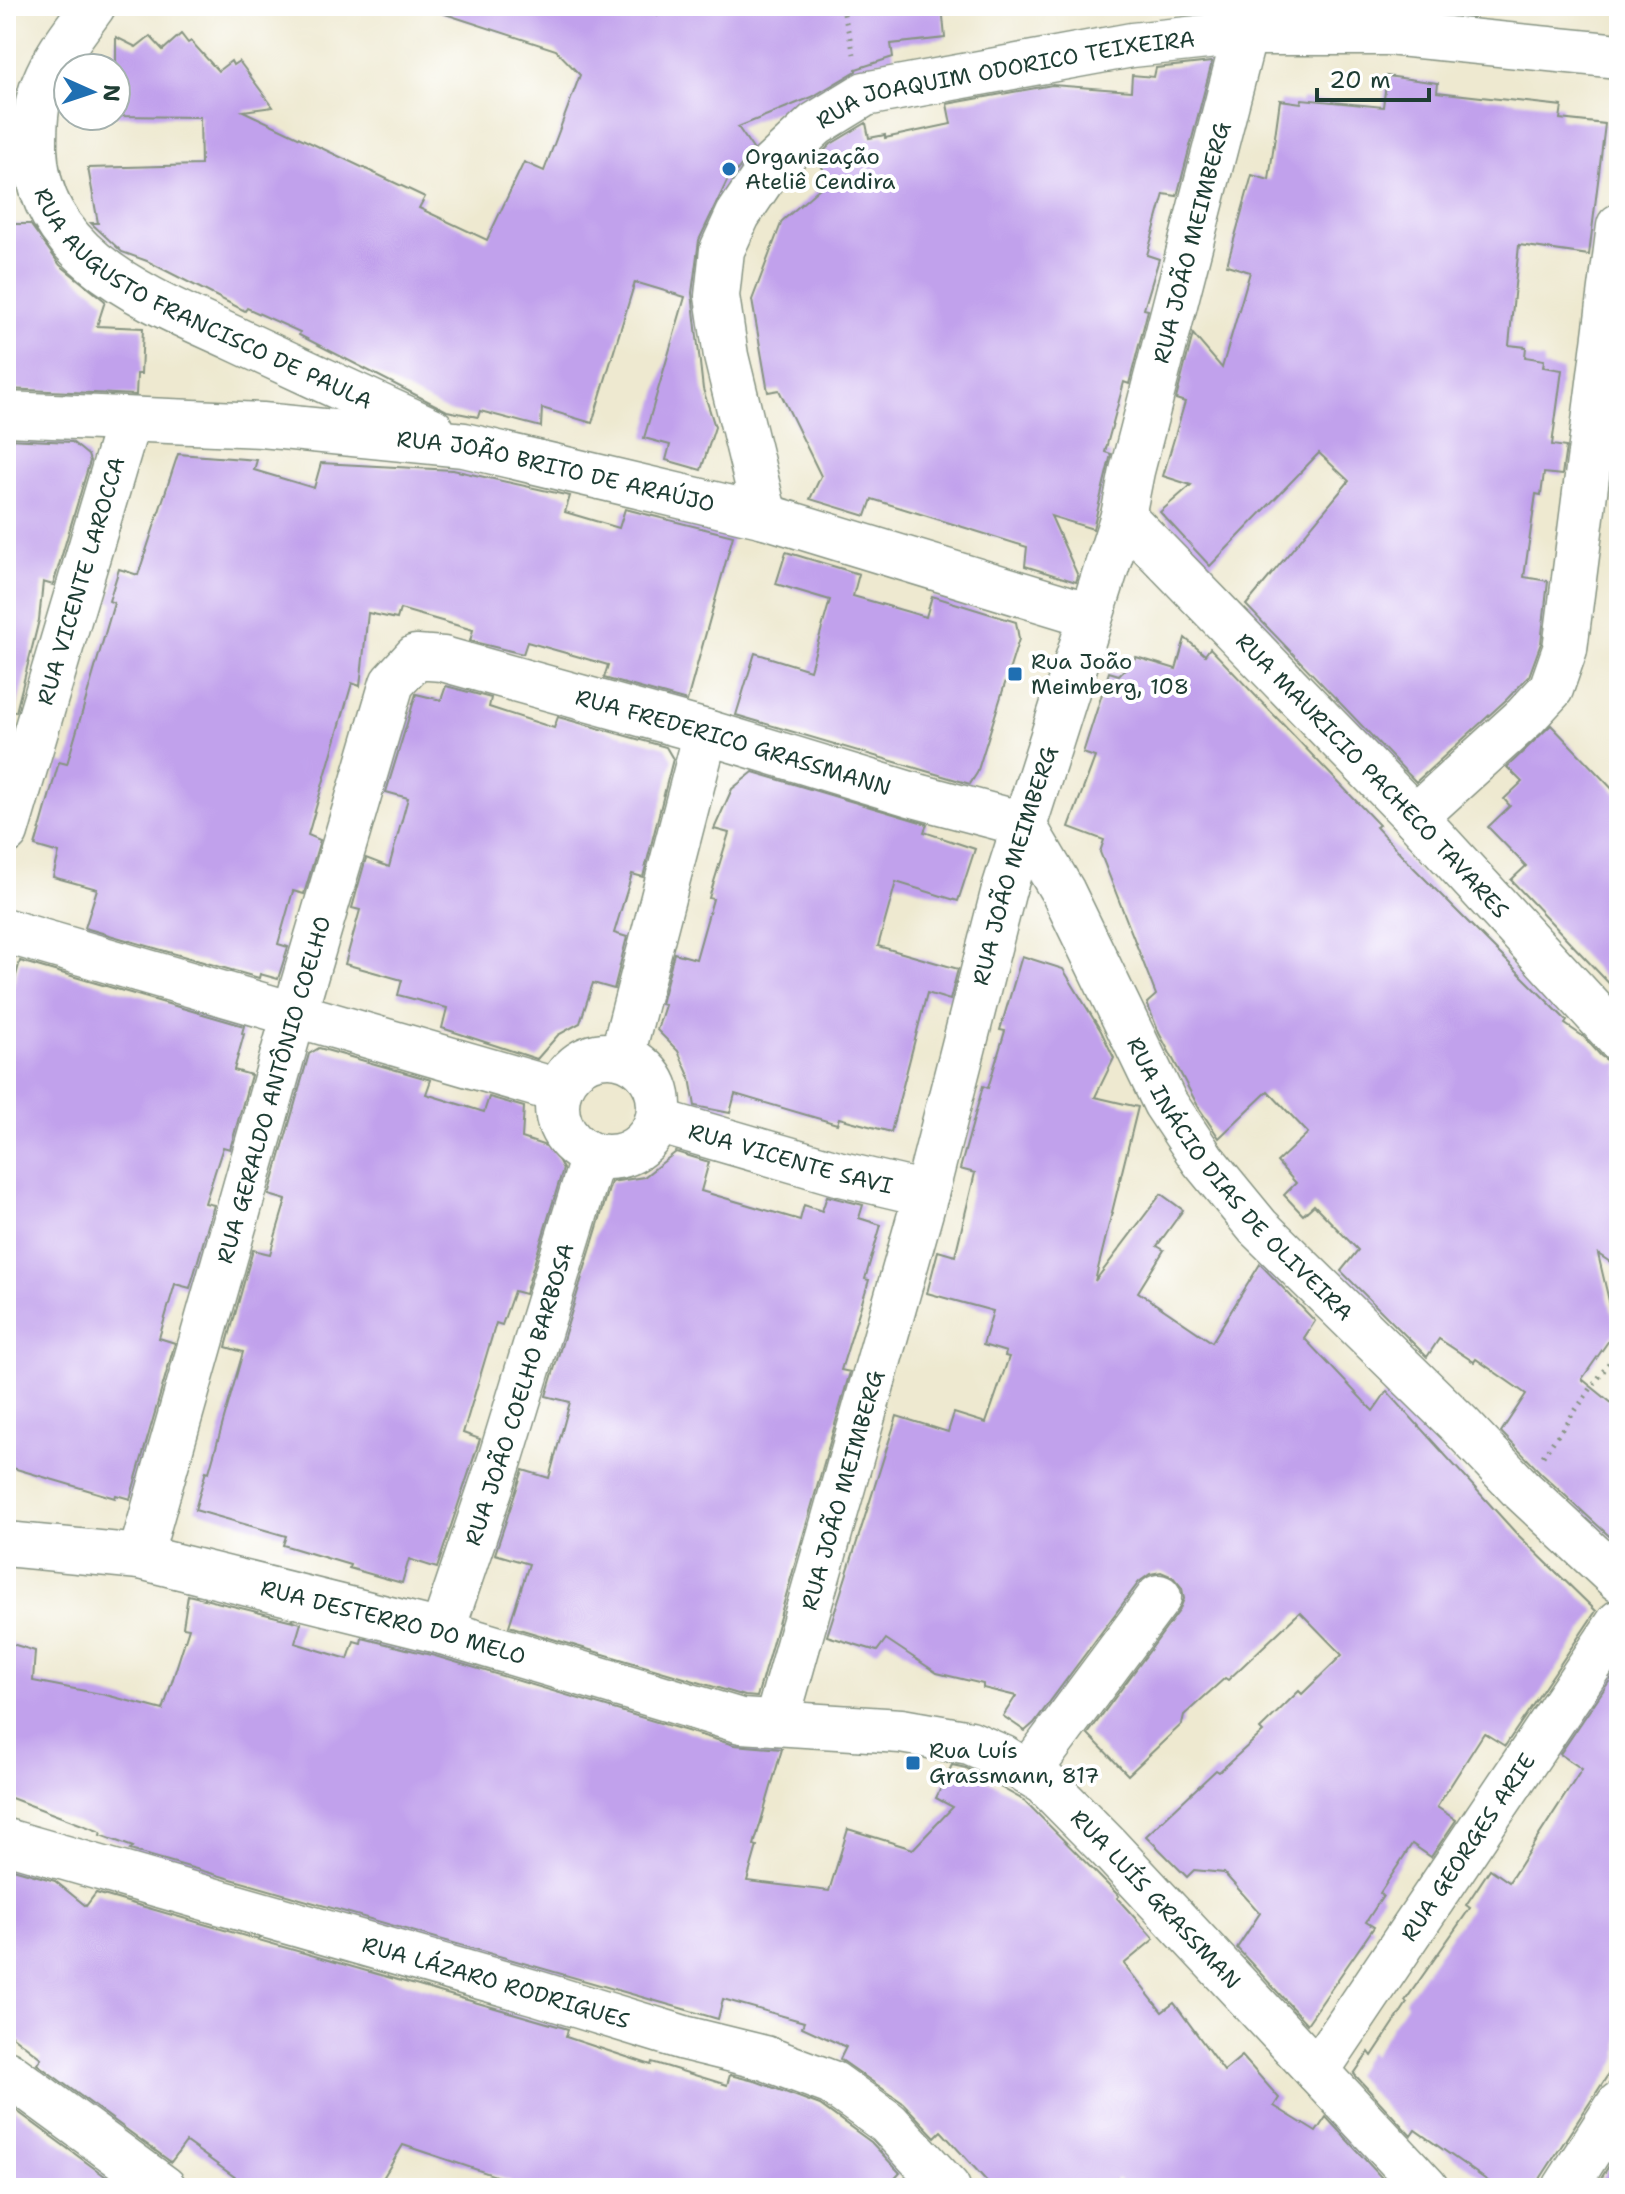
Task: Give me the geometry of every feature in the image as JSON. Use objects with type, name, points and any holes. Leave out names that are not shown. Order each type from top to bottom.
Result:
[{"type":"street","name":"RUA AUGUSTO FRANCISCO DE PAULA","points":[[93,6],[43,84],[35,123],[36,173],[51,210],[73,244],[119,283],[464,445]]},
{"type":"street","name":"RUA JOAQUIM ODORICO TEIXEIRA","points":[[765,516],[724,341],[717,296],[722,250],[738,215],[771,166],[816,124],[865,94],[1132,45],[1247,19],[1391,20],[1619,56]]},
{"type":"street","name":"RUA JOÃO MEIMBERG","points":[[776,1723],[926,1194],[1023,824],[1123,516],[1247,19]]},
{"type":"street","points":[[1415,817],[1525,717],[1551,689],[1565,649],[1619,226]]},
{"type":"street","name":"RUA JOÃO BRITO DE ARAÚJO","points":[[6,414],[262,425],[464,445],[765,516],[1090,615]]},
{"type":"street","name":"RUA VICENTE LAROCCA","points":[[6,832],[128,421]]},
{"type":"street","name":"RUA MAURICIO PACHECO TAVARES","points":[[1123,516],[1415,817],[1619,1039]]},
{"type":"street","name":"RUA GERALDO ANTÔNIO COELHO","points":[[140,1557],[392,683],[416,657],[443,659]]},
{"type":"street","name":"RUA FREDERICO GRASSMANN","points":[[443,659],[1023,824]]},
{"type":"street","points":[[622,1056],[706,732]]},
{"type":"street","name":"RUA INÁCIO DIAS DE OLIVEIRA","points":[[1023,824],[1063,892],[1165,1103],[1203,1160],[1258,1227],[1520,1488],[1619,1580]]},
{"type":"street","points":[[6,931],[559,1091]]},
{"type":"street","points":[[591,1056],[622,1056],[641,1065],[654,1081],[660,1101],[658,1121],[648,1139],[633,1151],[613,1157],[593,1156],[575,1146],[563,1130],[557,1111],[559,1091],[565,1076],[591,1056]]},
{"type":"street","name":"RUA VICENTE SAVI","points":[[658,1121],[837,1173],[926,1194]]},
{"type":"street","name":"RUA JOÃO COELHO BARBOSA","points":[[442,1632],[501,1457],[593,1156]]},
{"type":"street","name":"RUA DESTERRO DO MELO","points":[[6,1544],[140,1557],[442,1632],[720,1716],[776,1723]]},
{"type":"street","points":[[1028,1773],[1159,1597]]},
{"type":"street","name":"RUA GEORGES ARIE","points":[[1317,2071],[1619,1622]]},
{"type":"street","name":"RUA LUÍS GRASSMAN","points":[[776,1723],[901,1731],[970,1743],[1004,1758],[1045,1783],[1426,2188]]},
{"type":"street","name":"RUA LÁZARO RODRIGUES","points":[[6,1841],[684,2038],[765,2058],[832,2083],[888,2123],[948,2188]]},
{"type":"street","points":[[6,2072],[164,2188]]},
{"type":"street","points":[[1565,2188],[1619,2104]]},
{"type":"path","points":[[842,6],[865,94]]},
{"type":"path","points":[[1520,1488],[1617,1358],[1619,1349]]},
{"type":"building","points":[[440,6],[659,6],[658,15],[709,6],[942,6],[945,38],[891,44],[893,57],[856,69],[812,97],[738,127],[753,149],[729,177],[699,240],[692,293],[703,389],[715,427],[701,470],[666,460],[670,445],[644,438],[685,297],[635,282],[592,423],[542,408],[541,427],[480,411],[478,417],[447,411],[299,335],[300,332],[247,308],[245,311],[147,261],[122,252],[91,223],[98,223],[88,168],[201,165],[200,117],[132,116],[132,52],[116,52],[116,37],[136,47],[150,36],[163,50],[181,34],[218,71],[231,61],[233,65],[239,61],[273,107],[243,111],[425,197],[419,208],[487,240],[524,162],[544,171],[580,75],[556,50],[439,12]]},
{"type":"building","points":[[1212,62],[1177,196],[1164,194],[1147,255],[1159,259],[1144,309],[1148,310],[1129,384],[1124,382],[1105,452],[1111,454],[1093,529],[1051,516],[1078,576],[1076,582],[1025,566],[1027,547],[872,499],[866,516],[810,499],[821,476],[779,390],[768,392],[752,300],[782,221],[829,180],[817,158],[831,144],[866,123],[869,138],[885,135],[885,138],[951,124],[947,104],[1052,85],[1131,91],[1132,75],[1154,77],[1156,68]]},
{"type":"building","points":[[1387,76],[1438,83],[1437,92],[1562,106],[1560,119],[1605,124],[1589,255],[1519,245],[1509,345],[1526,347],[1525,357],[1544,360],[1543,367],[1562,370],[1552,445],[1566,447],[1562,475],[1544,473],[1541,495],[1536,494],[1524,577],[1548,581],[1541,643],[1529,676],[1416,782],[1246,605],[1349,481],[1319,453],[1210,566],[1160,512],[1191,485],[1163,476],[1185,402],[1176,399],[1193,334],[1222,368],[1250,272],[1227,265],[1252,175],[1269,180],[1280,100],[1301,103],[1302,99],[1383,107]]},
{"type":"building","points":[[6,224],[30,224],[60,265],[105,301],[97,326],[143,328],[141,374],[137,374],[136,395],[6,389]]},
{"type":"building","points":[[6,439],[72,442],[88,455],[90,461],[53,585],[43,582],[39,620],[16,712],[6,711]]},
{"type":"building","points":[[178,454],[257,460],[254,470],[314,488],[321,463],[453,470],[570,496],[565,512],[619,528],[625,509],[733,536],[687,701],[604,678],[608,665],[527,642],[523,654],[470,641],[473,630],[400,609],[397,619],[368,613],[360,686],[352,683],[308,835],[320,840],[304,894],[293,891],[278,944],[288,947],[278,979],[260,974],[259,978],[85,928],[97,889],[53,877],[59,853],[35,846],[59,762],[67,764],[114,603],[109,601],[119,569],[138,575]]},
{"type":"building","points":[[786,552],[859,574],[853,596],[926,617],[932,596],[1016,622],[1019,639],[977,773],[970,784],[736,715],[755,653],[810,670],[830,600],[776,584]]},
{"type":"building","points":[[1185,638],[1205,655],[1210,648],[1379,825],[1376,827],[1414,868],[1567,1021],[1565,1024],[1584,1037],[1601,1056],[1611,1063],[1619,1063],[1619,1268],[1598,1254],[1614,1333],[1582,1379],[1619,1409],[1619,1545],[1501,1432],[1526,1394],[1476,1359],[1474,1362],[1439,1339],[1427,1357],[1341,1271],[1358,1250],[1314,1205],[1303,1215],[1284,1195],[1296,1183],[1277,1162],[1308,1133],[1268,1091],[1219,1138],[1199,1108],[1159,1033],[1147,1003],[1156,995],[1100,852],[1104,840],[1069,827],[1095,757],[1083,753],[1109,672],[1119,675],[1136,657],[1176,669]]},
{"type":"building","points":[[446,686],[491,698],[489,707],[554,728],[558,717],[666,747],[673,759],[643,877],[632,874],[614,933],[627,937],[614,989],[593,983],[580,1023],[558,1035],[537,1059],[442,1028],[447,1008],[398,995],[402,980],[345,964],[360,910],[352,908],[366,858],[389,867],[408,798],[386,792],[416,694],[441,700]]},
{"type":"building","points":[[1551,725],[1619,796],[1619,994],[1511,880],[1526,866],[1488,827],[1510,806],[1504,799],[1522,782],[1507,767]]},
{"type":"building","points":[[753,772],[927,824],[924,832],[975,849],[958,901],[896,882],[878,946],[958,969],[950,1000],[927,993],[891,1132],[839,1118],[837,1124],[735,1094],[730,1113],[695,1106],[690,1078],[678,1051],[657,1030],[665,1005],[661,1004],[674,953],[696,959],[713,899],[709,898],[729,833],[714,829],[732,789]]},
{"type":"building","points":[[1022,956],[1063,969],[1101,1031],[1114,1058],[1095,1097],[1138,1107],[1095,1281],[1161,1194],[1183,1210],[1157,1246],[1164,1250],[1138,1292],[1212,1342],[1260,1264],[1315,1321],[1304,1338],[1373,1411],[1387,1391],[1515,1532],[1596,1611],[1505,1746],[1484,1733],[1437,1807],[1456,1820],[1431,1857],[1412,1844],[1380,1893],[1383,1896],[1366,1922],[1374,1927],[1307,2024],[1237,1948],[1260,1913],[1224,1873],[1194,1870],[1187,1877],[1146,1836],[1216,1770],[1219,1772],[1263,1732],[1260,1729],[1342,1655],[1300,1612],[1228,1680],[1225,1678],[1184,1715],[1182,1724],[1128,1775],[1088,1734],[1179,1611],[1184,1599],[1182,1588],[1173,1577],[1161,1572],[1150,1574],[1139,1582],[1025,1731],[1003,1716],[1016,1696],[937,1673],[886,1639],[877,1651],[827,1636],[897,1416],[948,1432],[954,1413],[986,1423],[1009,1357],[1005,1356],[1006,1352],[983,1345],[993,1311],[927,1293],[938,1251],[955,1256],[975,1173],[960,1169],[983,1086],[988,1088],[1005,1031],[1000,1030]]},
{"type":"building","points":[[20,961],[244,1026],[234,1070],[251,1075],[230,1149],[223,1147],[205,1203],[214,1205],[190,1288],[175,1284],[159,1338],[175,1343],[130,1499],[116,1495],[115,1498],[6,1466],[6,1012]]},
{"type":"building","points":[[319,1048],[431,1080],[426,1094],[484,1112],[489,1097],[524,1107],[522,1138],[552,1148],[563,1169],[525,1294],[514,1291],[502,1325],[496,1323],[463,1433],[480,1439],[437,1568],[409,1559],[402,1583],[283,1545],[286,1536],[195,1510],[243,1352],[226,1347],[253,1250],[270,1254],[286,1200],[269,1195],[309,1054]]},
{"type":"building","points":[[676,1152],[709,1162],[701,1191],[800,1220],[804,1205],[822,1211],[827,1196],[863,1205],[859,1218],[881,1225],[865,1279],[869,1280],[841,1370],[850,1372],[757,1697],[509,1626],[529,1564],[495,1554],[523,1470],[549,1478],[570,1402],[546,1396],[611,1182],[644,1177]]},
{"type":"building","points":[[188,1595],[301,1623],[295,1643],[348,1659],[354,1641],[361,1643],[362,1638],[435,1656],[734,1745],[782,1749],[754,1845],[757,1846],[747,1881],[829,1891],[848,1829],[913,1849],[953,1807],[936,1798],[952,1765],[966,1768],[1025,1801],[1119,1896],[1117,1898],[1154,1939],[1124,1964],[1162,2012],[1174,2003],[1224,2071],[1242,2056],[1279,2098],[1274,2106],[1316,2132],[1326,2117],[1382,2178],[1375,2188],[1125,2188],[1118,2178],[1107,2188],[993,2188],[941,2131],[935,2137],[903,2103],[840,2059],[846,2047],[802,2027],[804,2022],[723,1999],[718,2019],[130,1850],[133,1847],[100,1835],[101,1832],[6,1796],[6,1642],[35,1651],[33,1681],[163,1710],[189,1628],[183,1627]]},
{"type":"building","points":[[1619,1667],[1619,2058],[1534,2188],[1498,2188],[1415,2130],[1411,2136],[1354,2074],[1369,2052],[1372,2056],[1407,2003],[1405,2001],[1470,1908],[1466,1905],[1490,1869],[1509,1882],[1582,1769],[1560,1754]]},
{"type":"building","points":[[6,1867],[55,1881],[86,1906],[96,1893],[568,2029],[566,2037],[651,2065],[652,2062],[727,2085],[730,2075],[758,2082],[820,2105],[871,2142],[900,2173],[886,2188],[508,2188],[511,2181],[403,2145],[377,2188],[250,2188],[186,2142],[171,2162],[37,2064],[41,2058],[6,2031]]},
{"type":"building","points":[[6,2103],[117,2185],[115,2188],[6,2188]]},
{"type":"building","points":[[1614,2158],[1619,2161],[1619,2188],[1595,2188]]},
{"type":"place","name":"Organização Ateliê Cendira","points":[[729,169]]},
{"type":"place","name":"Rua João Meimberg, 108","points":[[1015,674]]},
{"type":"place","name":"Rua Luís Grassmann, 817","points":[[913,1763]]}]
